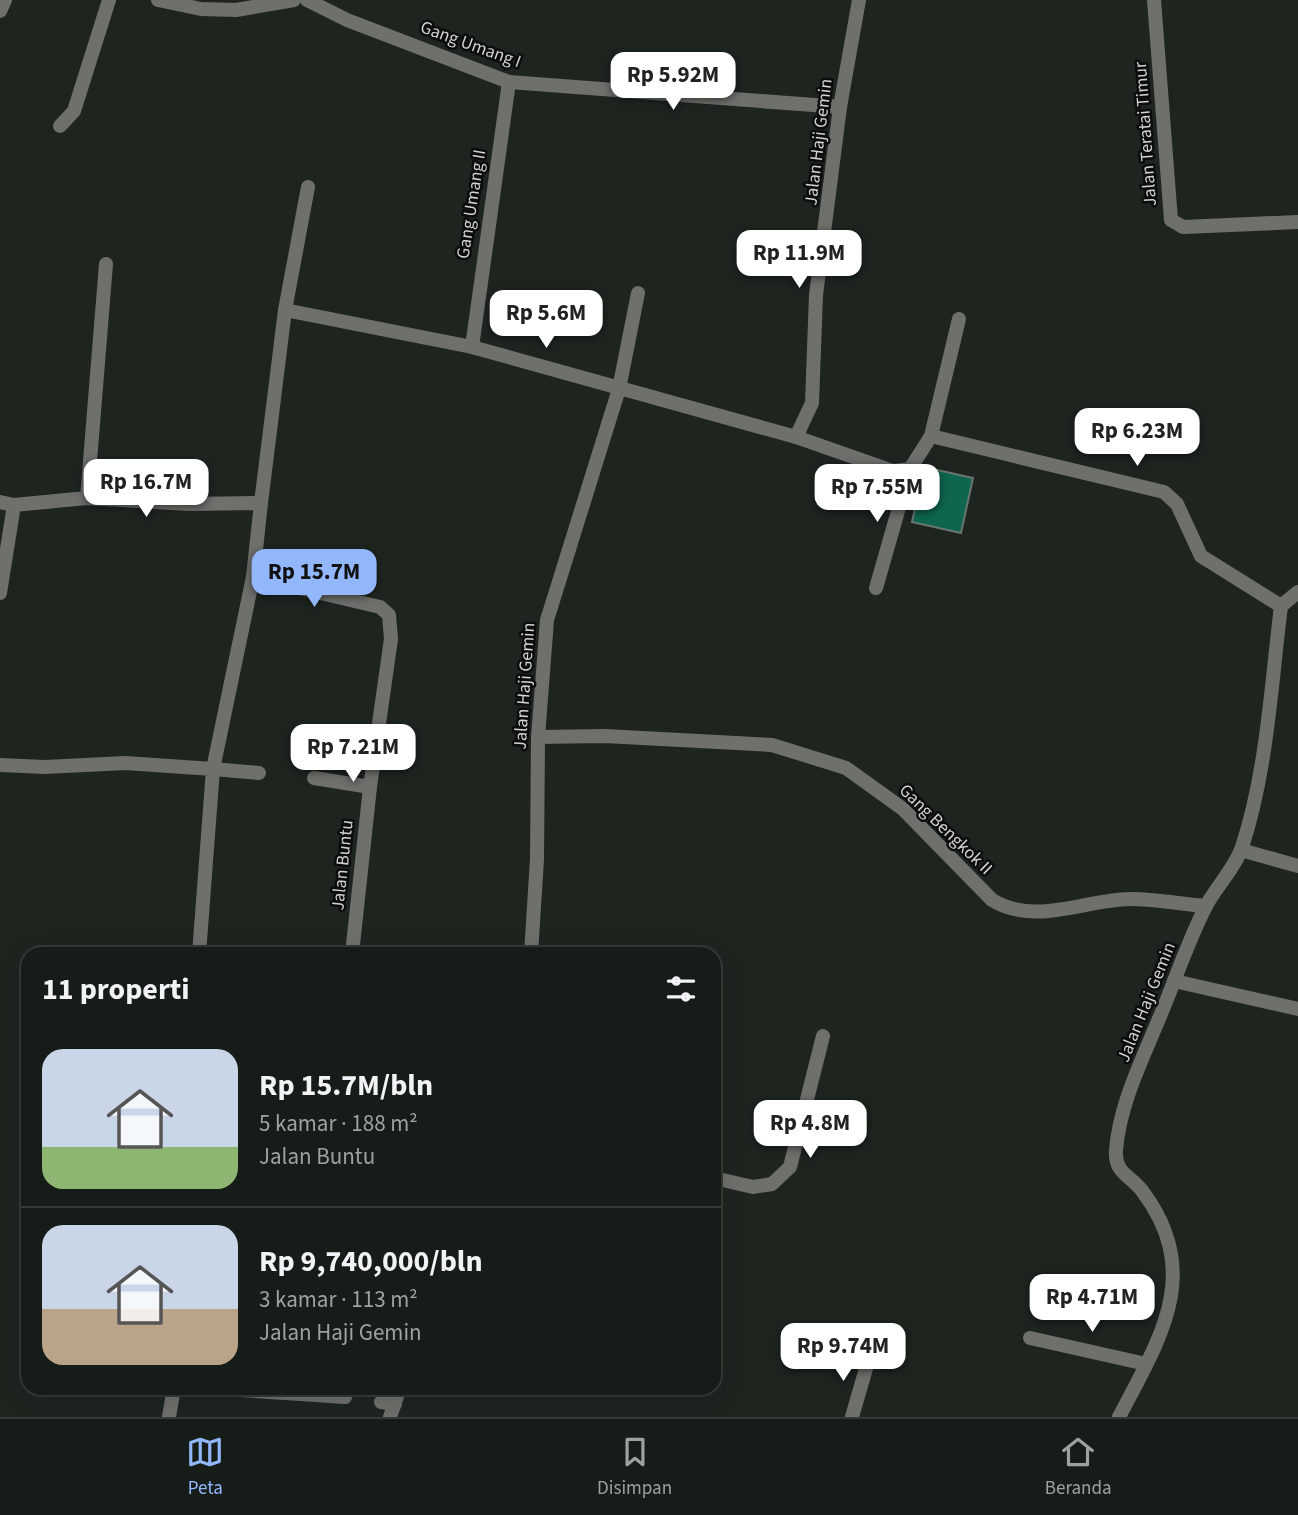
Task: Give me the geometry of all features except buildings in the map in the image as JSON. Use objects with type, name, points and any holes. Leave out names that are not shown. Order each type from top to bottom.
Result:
[{"type":"street","points":[[0,11],[5,0]]},
{"type":"street","points":[[60,126],[74,111],[109,0]]},
{"type":"street","points":[[158,0],[201,9],[236,10],[294,0]]},
{"type":"street","name":"Gang Umang I","points":[[307,0],[347,20],[509,82],[840,107]]},
{"type":"street","name":"Jalan Haji Gemin","points":[[796,437],[812,403],[816,295],[840,107],[859,0]]},
{"type":"street","name":"Jalan Teratai Timur","points":[[1154,0],[1171,220],[1183,227],[1298,222]]},
{"type":"street","name":"Gang Umang II","points":[[472,347],[509,82]]},
{"type":"street","points":[[200,947],[213,769],[253,577],[285,310],[308,187]]},
{"type":"street","points":[[87,498],[106,264]]},
{"type":"street","name":"Jalan Haji Gemin","points":[[531,947],[537,859],[538,737],[547,620],[619,389],[638,293]]},
{"type":"street","points":[[285,310],[472,347],[796,437],[893,471],[910,469]]},
{"type":"street","points":[[876,588],[910,469],[930,436],[959,319]]},
{"type":"street","points":[[930,436],[1164,492],[1177,504],[1201,556],[1281,606],[1298,592]]},
{"type":"street","points":[[0,593],[7,504],[87,498],[189,504],[261,503]]},
{"type":"street","name":"Jalan Buntu","points":[[253,577],[380,607],[389,615],[391,639],[370,787],[353,947]]},
{"type":"street","name":"Jalan Haji Gemin","points":[[1119,1417],[1168,1314],[1175,1273],[1168,1237],[1143,1190],[1124,1177],[1118,1167],[1116,1152],[1123,1114],[1206,906],[1241,850],[1259,772],[1281,606]]},
{"type":"street","name":"Gang Bengkok II","points":[[538,737],[618,737],[772,745],[846,768],[902,809],[992,900],[1007,909],[1025,912],[1129,899],[1206,906]]},
{"type":"street","points":[[0,765],[45,767],[125,763],[259,773]]},
{"type":"street","points":[[314,778],[370,787]]},
{"type":"street","points":[[1241,850],[1298,866]]},
{"type":"street","points":[[1174,981],[1298,1009]]},
{"type":"street","points":[[721,1180],[753,1187],[772,1184],[790,1167],[823,1036]]},
{"type":"street","points":[[1030,1338],[1146,1364]]},
{"type":"street","points":[[852,1417],[869,1358]]},
{"type":"street","points":[[170,1417],[173,1395]]},
{"type":"street","points":[[315,1395],[346,1395]]}]
